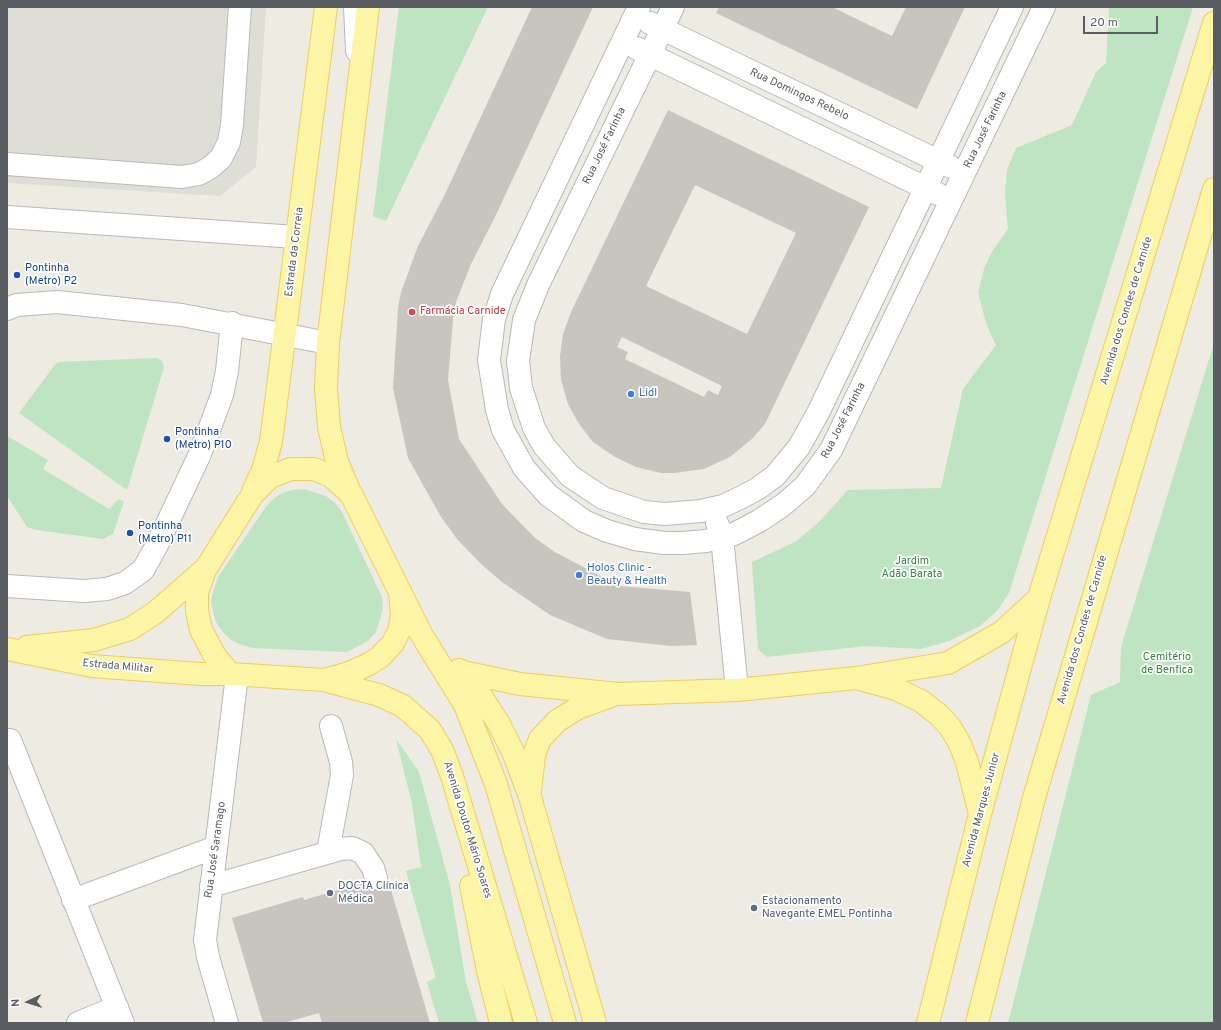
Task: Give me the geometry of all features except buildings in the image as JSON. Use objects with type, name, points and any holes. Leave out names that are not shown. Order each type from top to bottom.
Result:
[{"type":"main road","name":"Estrada da Correia","points":[[252,495],[262,473],[271,442],[326,7]]},
{"type":"main road","points":[[368,7],[328,343],[326,388],[329,427],[337,462],[351,494],[435,656],[465,705],[496,784],[565,1023]]},
{"type":"main road","name":"Avenida dos Condes de Carnide","points":[[1040,598],[1214,23]]},
{"type":"main road","name":"Avenida dos Condes de Carnide","points":[[977,1023],[1034,798],[1214,189]]},
{"type":"main road","points":[[234,674],[215,656],[201,630],[197,611],[197,592],[205,570],[252,495],[270,476],[291,469],[314,469],[332,476],[351,494]]},
{"type":"main road","name":"Estrada Militar","points":[[7,649],[94,640],[130,629],[156,612],[205,570]]},
{"type":"main road","points":[[324,680],[349,673],[369,664],[380,657],[393,643],[399,631],[402,616],[400,591]]},
{"type":"main road","points":[[435,656],[463,672],[520,684],[618,694],[737,690],[856,678],[948,663],[1002,632],[1040,598]]},
{"type":"main road","name":"Avenida Marques Junior","points":[[928,1023],[980,814],[1040,598]]},
{"type":"main road","name":"Estrada Militar","points":[[7,649],[92,666],[200,674],[234,674],[324,680]]},
{"type":"main road","points":[[463,672],[500,724],[514,754],[530,797],[595,1023]]},
{"type":"main road","points":[[856,678],[896,689],[921,701],[939,715],[950,727],[960,744],[980,814]]},
{"type":"main road","name":"Avenida Doutor Mário Soares","points":[[324,680],[379,695],[403,706],[430,730],[444,756],[452,776],[458,801],[526,1023]]},
{"type":"main road","points":[[530,797],[534,755],[540,739],[557,721],[578,708],[618,694]]},
{"type":"main road","points":[[458,801],[472,888],[488,971],[501,1023]]},
{"type":"street","points":[[7,164],[182,177],[199,174],[211,167],[221,158],[229,142],[232,125],[240,7]]},
{"type":"street","points":[[355,7],[359,78]]},
{"type":"street","name":"Rua José Farinha","points":[[673,7],[538,285],[524,320],[518,361],[521,388],[534,428],[544,446],[570,476],[603,498],[644,512],[665,514],[688,513],[723,506],[757,489],[775,476],[799,447],[819,411],[1012,7]]},
{"type":"street","name":"Rua José Farinha","points":[[637,11],[502,294],[494,319],[489,360],[497,410],[503,430],[531,477],[562,506],[584,521],[607,531],[635,539],[664,543],[706,541],[734,534],[759,521],[783,505],[805,486],[821,465],[831,450],[845,423],[1044,7]]},
{"type":"street","name":"Rua Domingos Rebelo","points":[[637,11],[662,29],[964,174]]},
{"type":"street","points":[[622,41],[952,200]]},
{"type":"street","points":[[7,218],[296,237]]},
{"type":"street","points":[[512,272],[538,285]]},
{"type":"street","points":[[7,309],[17,305],[57,302],[182,315],[232,323],[328,343]]},
{"type":"street","points":[[7,586],[84,591],[107,589],[125,583],[143,570],[156,547],[200,454],[222,395],[227,371],[232,323]]},
{"type":"street","points":[[712,508],[722,537],[737,690]]},
{"type":"street","name":"Rua José Saramago","points":[[228,1023],[208,957],[205,940],[234,674]]},
{"type":"street","points":[[328,852],[342,775],[341,762],[331,726]]},
{"type":"street","points":[[7,740],[10,740],[120,1015],[78,1023]]},
{"type":"street","points":[[74,900],[216,847]]},
{"type":"street","points":[[211,886],[328,852],[352,848],[363,853],[373,868],[376,878]]},
{"type":"shaded area","points":[[7,7],[266,7],[256,167],[220,196],[7,183]]},
{"type":"green space","points":[[399,7],[488,7],[386,221],[373,216]]},
{"type":"green space","name":"Jardim Adão Barata","points":[[1109,7],[1193,7],[1009,593],[997,611],[980,626],[949,641],[921,649],[866,646],[767,657],[758,649],[752,562],[795,542],[818,523],[848,490],[941,488],[963,389],[996,345],[987,326],[978,293],[984,269],[991,253],[1008,229],[1005,193],[1007,170],[1016,148],[1072,125],[1096,72],[1106,63]]},
{"type":"green space","name":"Cemitério de Benfica","points":[[1214,343],[1214,1023],[1008,1023],[1091,695],[1120,682],[1121,647]]},
{"type":"green space","points":[[156,358],[162,361],[164,367],[127,490],[19,413],[58,362]]},
{"type":"green space","points":[[7,436],[48,460],[43,469],[109,509],[119,499],[124,502],[113,534],[103,539],[37,530],[27,527],[7,496]]},
{"type":"green space","points":[[304,489],[326,496],[335,503],[342,512],[382,597],[383,609],[376,632],[368,641],[347,652],[253,648],[242,645],[231,640],[223,632],[216,622],[213,611],[211,600],[218,577],[263,511],[271,501],[280,494],[292,490]]},
{"type":"green space","points":[[396,739],[419,772],[450,885],[466,982],[478,1023],[439,1023],[427,982],[436,978],[406,871],[421,867],[412,804]]},
{"type":"place","name":"Pontinha (Metro) P2","points":[[17,275]]},
{"type":"place","name":"Farmácia Carnide","points":[[412,312]]},
{"type":"place","name":"Lidl","points":[[631,394]]},
{"type":"place","name":"Pontinha (Metro) P10","points":[[167,439]]},
{"type":"place","name":"Pontinha (Metro) P11","points":[[130,533]]},
{"type":"place","name":"Holos Clinic - Beauty & Health","points":[[579,575]]},
{"type":"place","name":"DOCTA Clínica Médica","points":[[330,893]]},
{"type":"place","name":"Estacionamento Navegante EMEL Pontinha","points":[[754,908]]}]
